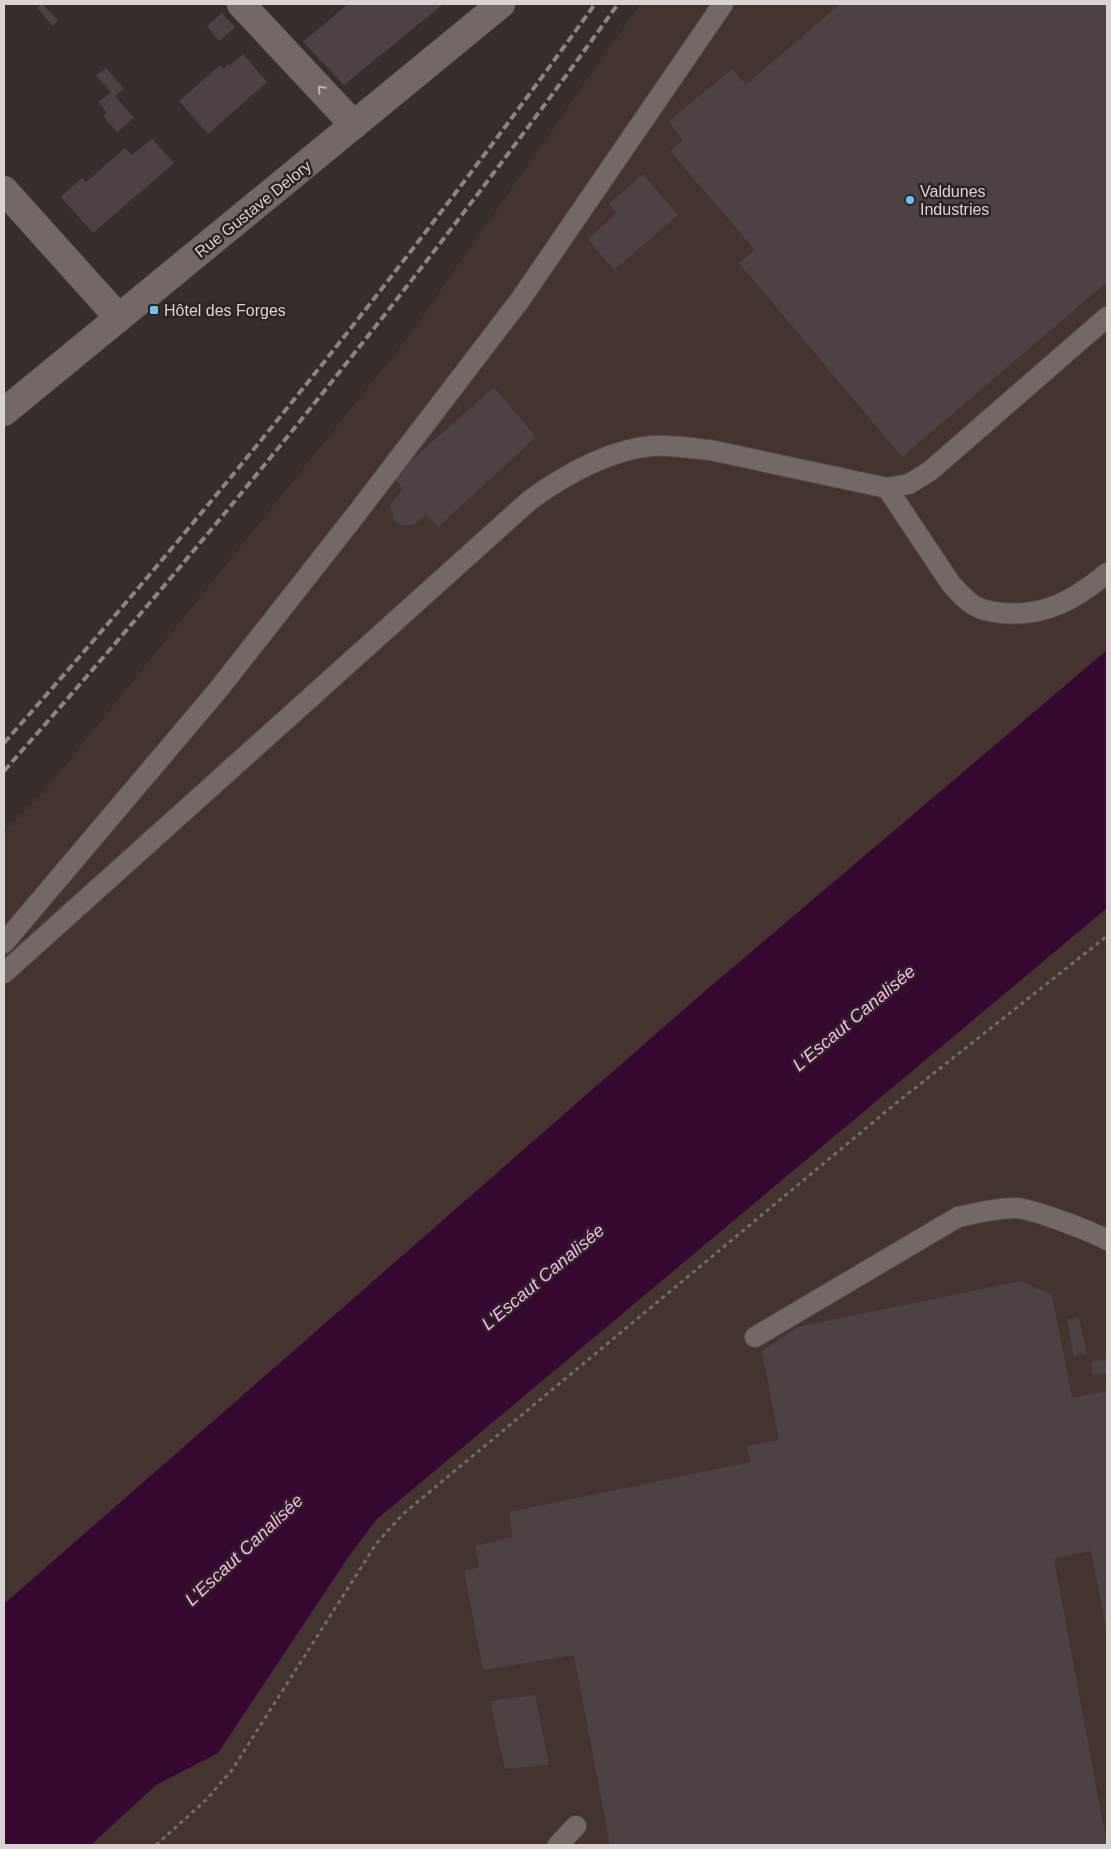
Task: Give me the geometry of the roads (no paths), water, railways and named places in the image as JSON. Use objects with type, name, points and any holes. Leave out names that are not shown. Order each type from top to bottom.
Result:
[{"type":"street","points":[[241,4],[354,125]]},
{"type":"street","name":"Rue Gustave Delory","points":[[4,412],[501,4]]},
{"type":"street","points":[[4,190],[119,318]]},
{"type":"lane","points":[[4,943],[218,690],[360,509],[520,300],[723,4]]},
{"type":"lane","points":[[4,973],[530,500],[565,477],[584,467],[630,450],[653,446],[680,446],[710,450],[887,488],[909,484],[920,479],[1107,317]]},
{"type":"lane","points":[[887,488],[951,584],[964,598],[977,607],[1012,614],[1032,613],[1048,609],[1079,596],[1107,573]]},
{"type":"lane","points":[[755,1337],[958,1217],[987,1210],[1018,1208],[1095,1233],[1107,1240]]},
{"type":"lane","points":[[558,1845],[576,1826]]},
{"type":"water","name":"L'Escaut Canalisée","points":[[1107,650],[1107,908],[376,1520],[349,1556],[218,1753],[156,1785],[91,1845],[4,1845],[4,1604],[705,991]]},
{"type":"railway","points":[[4,743],[159,564],[309,381],[454,194],[595,4]]},
{"type":"railway","points":[[4,771],[165,585],[321,395],[472,202],[618,4]]},
{"type":"place","name":"Valdunes Industries","points":[[910,200]]},
{"type":"place","name":"Hôtel des Forges","points":[[154,310]]}]
